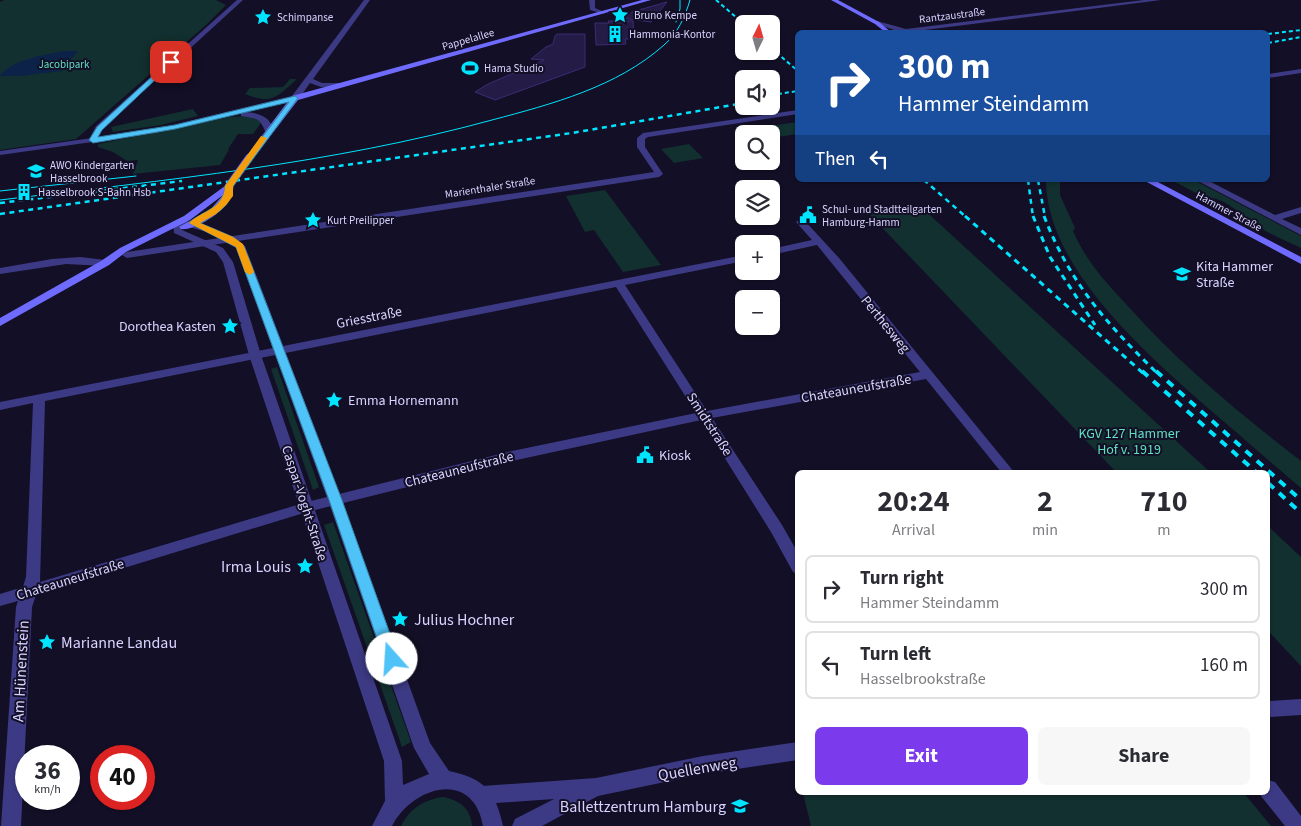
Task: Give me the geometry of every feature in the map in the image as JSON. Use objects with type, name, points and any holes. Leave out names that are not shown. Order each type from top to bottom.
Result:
[{"type":"main road","name":"Pappelallee","points":[[295,98],[648,0]]},
{"type":"main road","points":[[834,0],[877,23],[885,30]]},
{"type":"main road","points":[[826,2],[865,25]]},
{"type":"main road","points":[[105,263],[127,255],[178,226],[229,186],[269,130],[295,98]]},
{"type":"main road","name":"Hammer Straße","points":[[1151,182],[1301,261]]},
{"type":"main road","points":[[0,323],[105,263],[123,250],[178,226],[193,223],[213,212],[228,196],[229,186]]},
{"type":"street","points":[[93,140],[99,128],[240,0]]},
{"type":"street","points":[[0,153],[156,131],[295,98],[367,0]]},
{"type":"street","points":[[592,0],[592,8],[602,13]]},
{"type":"street","points":[[1123,0],[1131,3]]},
{"type":"street","name":"Rantzaustraße","points":[[913,30],[1158,0]]},
{"type":"street","points":[[877,23],[902,30]]},
{"type":"street","points":[[872,29],[877,30]]},
{"type":"street","points":[[1270,76],[1301,71]]},
{"type":"street","points":[[309,80],[326,86],[349,84]]},
{"type":"street","name":"Marienthaler Straße","points":[[127,255],[659,174],[641,148],[641,138],[646,135],[795,112]]},
{"type":"street","points":[[230,114],[261,116],[266,120],[269,130]]},
{"type":"street","name":"Hammer Straße","points":[[1204,182],[1301,232]]},
{"type":"street","points":[[1274,218],[1301,210]]},
{"type":"street","name":"Perthesweg","points":[[801,222],[1006,470]]},
{"type":"street","name":"Caspar-Voght-Straße","points":[[193,223],[230,239],[240,246],[335,500],[423,748],[444,780]]},
{"type":"street","name":"Caspar-Voght-Straße","points":[[178,226],[220,250],[228,262],[255,354],[393,761],[395,803]]},
{"type":"street","points":[[780,250],[819,242]]},
{"type":"street","points":[[0,271],[77,260],[105,263]]},
{"type":"street","name":"Griesstraße","points":[[0,406],[735,260]]},
{"type":"street","name":"Smidtstraße","points":[[619,283],[777,529],[795,562]]},
{"type":"street","name":"Chateauneufstraße","points":[[0,600],[307,507],[521,454],[704,415],[927,375]]},
{"type":"street","name":"Am Hünenstein","points":[[11,826],[24,607],[34,577],[39,398]]},
{"type":"street","points":[[1270,709],[1301,707]]},
{"type":"street","name":"Quellenweg","points":[[482,796],[596,787],[703,765],[795,751]]},
{"type":"street","points":[[382,826],[395,803],[406,793],[431,781],[444,780],[468,784],[482,796],[492,817],[493,826]]},
{"type":"street","name":"Quellenweg","points":[[522,826],[596,787]]},
{"type":"street","points":[[1270,792],[1297,826]]},
{"type":"green space","name":"Jacobipark","points":[[4,0],[216,0],[226,5],[206,25],[76,139],[0,150],[0,2]]},
{"type":"green space","points":[[290,79],[297,79],[279,95],[268,99],[245,94],[250,88],[283,87]]},
{"type":"green space","points":[[193,109],[198,116],[161,125],[113,132],[111,127]]},
{"type":"green space","points":[[246,116],[258,118],[261,123],[253,134],[238,134],[220,165],[133,174],[138,160],[127,161],[113,152],[98,147],[98,144],[230,117]]},
{"type":"green space","points":[[795,122],[795,134],[780,137],[780,125],[777,125]]},
{"type":"green space","points":[[689,144],[703,158],[674,163],[661,149]]},
{"type":"green space","points":[[1046,182],[1060,182],[1060,195],[1075,228],[1073,231],[1083,251],[1103,279],[1146,326],[1188,367],[1232,406],[1301,461],[1301,488],[1209,409],[1131,336],[1081,277],[1063,245],[1051,213]]},
{"type":"green space","points":[[1175,182],[1198,182],[1301,236],[1301,248],[1264,230],[1225,203],[1212,198],[1206,198]]},
{"type":"green space","points":[[605,190],[661,265],[623,272],[594,230],[585,232],[566,196]]},
{"type":"green space","name":"KGV 127 Hammer Hof v. 1919","points":[[919,205],[1208,470],[1114,470],[868,213]]},
{"type":"green space","points":[[277,367],[319,487],[313,490],[271,369]]},
{"type":"green space","points":[[333,522],[411,742],[402,747],[324,525]]},
{"type":"green space","points":[[1270,528],[1301,557],[1301,666],[1270,633]]},
{"type":"green space","points":[[803,795],[1246,795],[1271,826],[811,826]]},
{"type":"green space","points":[[443,797],[454,800],[467,810],[472,826],[401,826],[409,814],[418,806],[430,800]]},
{"type":"water","points":[[65,51],[78,51],[62,71],[20,76],[0,76],[5,70],[20,62]]},
{"type":"building","points":[[667,2],[651,22],[614,17]]},
{"type":"building","name":"Hammonia-Kontor","points":[[608,21],[633,21],[634,39],[625,39],[626,44],[596,45],[595,23],[609,23]]},
{"type":"building","points":[[557,34],[585,34],[585,67],[495,100],[475,92],[488,84],[544,60],[531,59],[553,44]]},
{"type":"tram line","points":[[676,22],[680,9],[680,0]]},
{"type":"tram line","points":[[0,200],[186,178],[309,159],[431,135],[538,107],[605,83],[646,60],[664,45],[677,30],[690,0]]},
{"type":"tram line","points":[[0,191],[136,176]]},
{"type":"railway","points":[[716,0],[735,16]]},
{"type":"railway","points":[[1270,34],[1301,30]]},
{"type":"railway","points":[[1270,43],[1301,37]]},
{"type":"railway","points":[[780,56],[795,68]]},
{"type":"railway","points":[[780,94],[795,91]]},
{"type":"railway","points":[[0,214],[572,133],[735,105]]},
{"type":"railway","points":[[0,203],[182,181]]},
{"type":"railway","points":[[926,182],[966,217]]},
{"type":"railway","points":[[1028,182],[1033,217]]},
{"type":"railway","points":[[1038,182],[1045,217]]},
{"type":"railway","points":[[965,216],[1143,373]]},
{"type":"railway","points":[[1033,216],[1050,257],[1095,325]]},
{"type":"railway","points":[[1044,216],[1065,262],[1091,301],[1121,337],[1157,373]]},
{"type":"railway","points":[[1142,371],[1254,470]]},
{"type":"railway","points":[[1156,371],[1267,470]]},
{"type":"railway","points":[[1270,472],[1301,500]]},
{"type":"railway","points":[[1270,485],[1301,513]]},
{"type":"slow traffic","points":[[250,272],[240,246],[230,239],[193,223],[207,216],[223,203],[228,196],[229,186],[264,138]]},
{"type":"place","name":"Bruno Kempe","points":[[620,15]]},
{"type":"place","name":"Schimpanse","points":[[263,17]]},
{"type":"place","name":"Hammonia-Kontor","points":[[615,34]]},
{"type":"place","name":"Hama Studio","points":[[470,68]]},
{"type":"place","name":"AWO Kindergarten Hasselbrook","points":[[36,171]]},
{"type":"place","name":"Hasselbrook S-Bahn Hsb","points":[[24,192]]},
{"type":"place","name":"Schul- und Stadtteilgarten Hamburg-Hamm","points":[[808,215]]},
{"type":"place","name":"Kurt Preilipper","points":[[313,220]]},
{"type":"place","name":"Kita Hammer Straße","points":[[1182,274]]},
{"type":"place","name":"Dorothea Kasten","points":[[230,326]]},
{"type":"place","name":"Emma Hornemann","points":[[334,400]]},
{"type":"place","name":"Kiosk","points":[[645,455]]},
{"type":"place","name":"Irma Louis","points":[[305,566]]},
{"type":"place","name":"Julius Hochner","points":[[400,619]]},
{"type":"place","name":"Marianne Landau","points":[[47,642]]},
{"type":"place","name":"Ballettzentrum Hamburg","points":[[740,806]]},
{"type":"route","points":[[171,62],[99,128],[93,140],[156,131],[200,122],[295,98],[269,130],[229,186],[228,196],[223,203],[207,216],[193,223],[230,239],[240,246],[392,659]]}]
